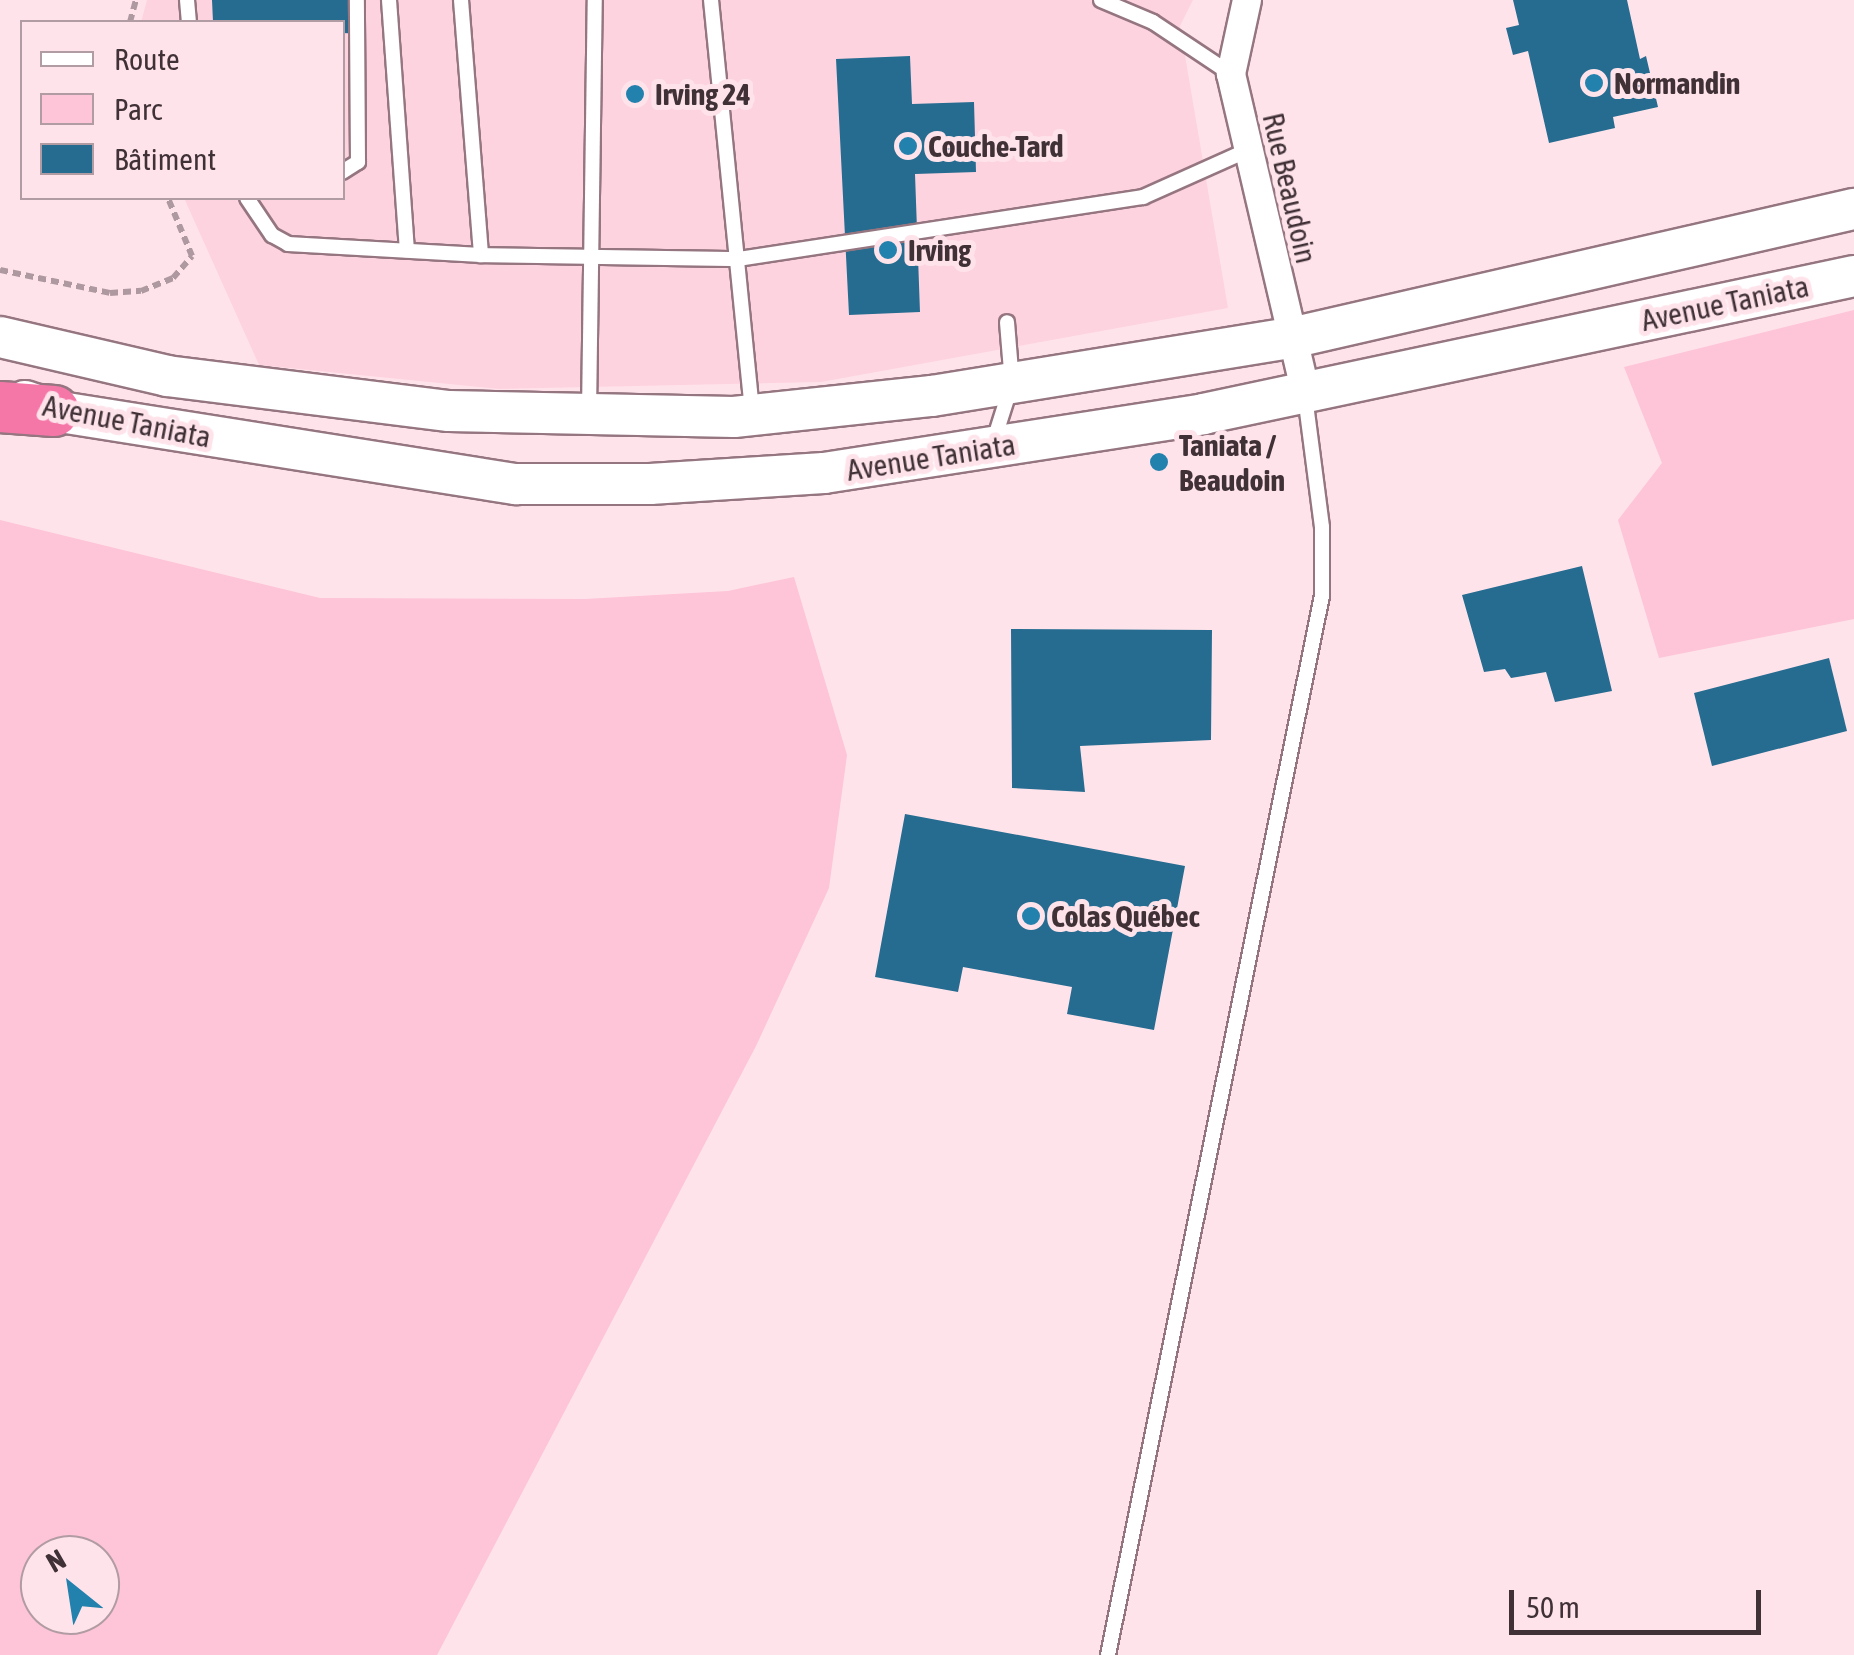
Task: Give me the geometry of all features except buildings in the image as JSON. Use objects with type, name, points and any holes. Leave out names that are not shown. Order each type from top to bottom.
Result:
[{"type":"highway","points":[[0,407],[54,412]]},
{"type":"main road","name":"Avenue Taniata","points":[[0,337],[166,376],[449,411],[588,417],[753,415],[932,396],[1291,338],[1854,209]]},
{"type":"main road","name":"Avenue Taniata","points":[[0,392],[54,412],[516,484],[650,484],[824,473],[1203,414],[1854,276]]},
{"type":"street","name":"Rue Beaudoin","points":[[1247,0],[1231,74],[1304,390]]},
{"type":"lane","points":[[345,170],[358,162],[357,0]]},
{"type":"lane","points":[[389,0],[408,250]]},
{"type":"lane","points":[[461,0],[481,255]]},
{"type":"lane","points":[[588,417],[596,0]]},
{"type":"lane","points":[[711,0],[753,415]]},
{"type":"lane","points":[[1101,0],[1153,22],[1231,74]]},
{"type":"lane","points":[[248,200],[272,235],[288,244],[481,255],[738,259],[1143,197],[1246,151]]},
{"type":"lane","points":[[991,448],[1012,383],[1007,322]]},
{"type":"lane","points":[[1108,1655],[1322,596],[1322,527],[1304,390]]},
{"type":"path","points":[[0,270],[110,293],[142,291],[173,278],[192,256],[169,200]]},
{"type":"shaded area","points":[[147,0],[1193,0],[1180,26],[1228,308],[821,382],[499,389],[259,365],[185,200],[345,200],[345,20],[142,20]]},
{"type":"green space","points":[[1854,310],[1854,619],[1659,658],[1618,520],[1662,463],[1624,367]]},
{"type":"green space","points":[[0,520],[320,598],[585,599],[728,591],[794,577],[847,755],[829,888],[756,1046],[437,1655],[0,1655]]},
{"type":"place","name":"Normandin","points":[[1594,83]]},
{"type":"place","name":"Irving 24","points":[[635,94]]},
{"type":"place","name":"Couche-Tard","points":[[908,146]]},
{"type":"place","name":"Irving","points":[[888,250]]},
{"type":"place","name":"Taniata / Beaudoin","points":[[1159,462]]},
{"type":"place","name":"Colas Québec","points":[[1031,916]]}]
